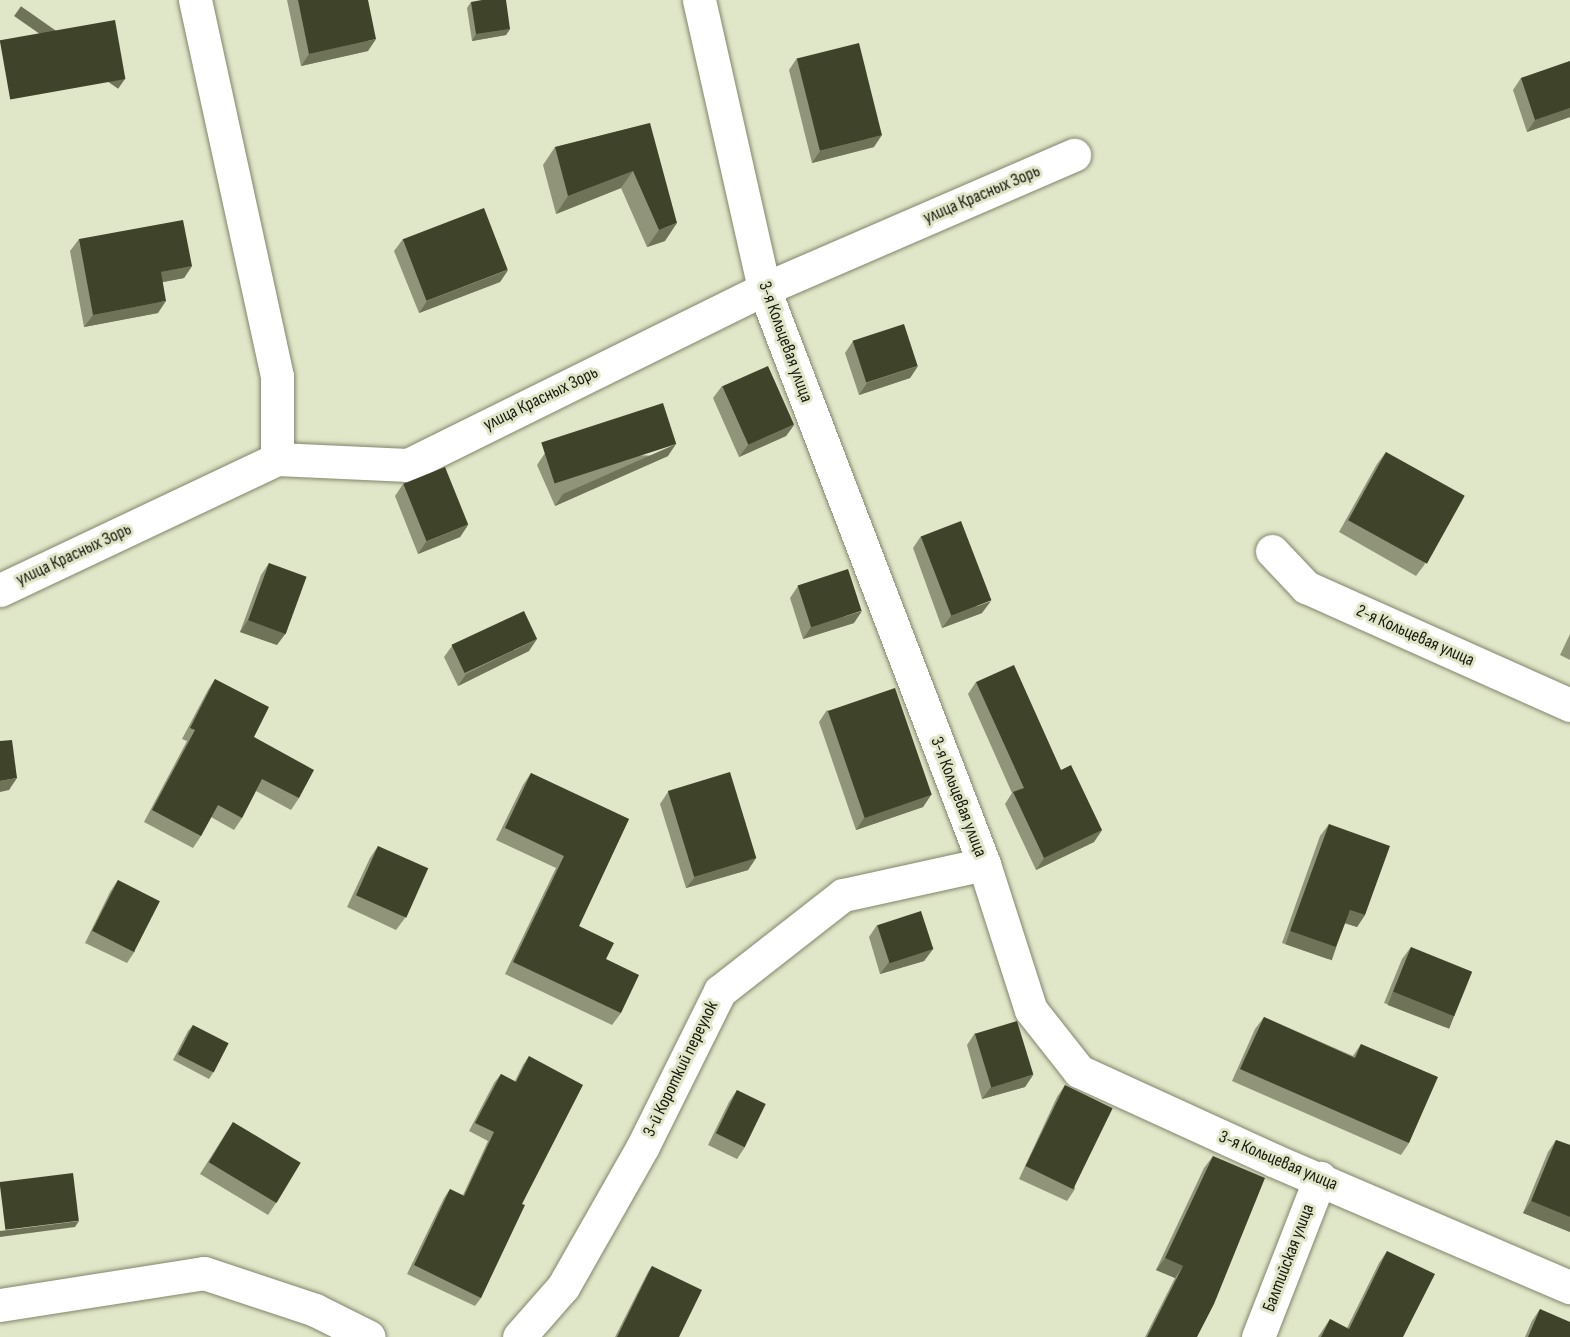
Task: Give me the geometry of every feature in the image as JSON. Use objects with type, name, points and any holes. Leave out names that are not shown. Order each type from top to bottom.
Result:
[{"type":"street","points":[[195,0],[277,376],[277,459]]},
{"type":"street","name":"3-я Кольцевая улица","points":[[699,0],[764,289],[984,864],[1031,1010],[1079,1071],[1570,1287]]},
{"type":"street","name":"улица Красных Зорь","points":[[0,590],[277,459],[408,465],[764,289],[1074,155]]},
{"type":"street","name":"2-я Кольцевая улица","points":[[1272,551],[1306,587],[1570,705]]},
{"type":"street","name":"3-й Короткий переулок","points":[[519,1337],[568,1277],[643,1146],[720,991],[843,895],[984,864]]},
{"type":"street","name":"Балтийская улица","points":[[1258,1337],[1320,1178]]},
{"type":"street","points":[[0,1305],[204,1273],[315,1310],[369,1337]]},
{"type":"building","points":[[298,0],[368,0],[376,39],[309,54]]},
{"type":"building","points":[[506,0],[510,29],[476,34],[471,2]]},
{"type":"building","points":[[115,20],[125,79],[10,99],[0,40]]},
{"type":"building","points":[[859,43],[882,135],[820,151],[797,58]]},
{"type":"building","points":[[1570,61],[1570,108],[1535,120],[1521,78]]},
{"type":"building","points":[[650,123],[677,223],[659,230],[633,171],[568,196],[555,147]]},
{"type":"building","points":[[484,208],[508,270],[426,301],[403,239]]},
{"type":"building","points":[[183,220],[192,266],[161,272],[166,301],[93,315],[79,239]]},
{"type":"building","points":[[904,324],[918,366],[866,383],[853,341]]},
{"type":"building","points":[[768,366],[794,424],[748,445],[722,386]]},
{"type":"building","points":[[663,403],[676,444],[555,483],[541,443]]},
{"type":"building","points":[[1386,452],[1465,496],[1427,564],[1348,520]]},
{"type":"building","points":[[445,467],[468,524],[427,541],[403,484]]},
{"type":"building","points":[[961,521],[991,600],[951,616],[921,536]]},
{"type":"building","points":[[269,563],[307,577],[286,634],[248,620]]},
{"type":"building","points":[[848,569],[862,611],[811,627],[798,585]]},
{"type":"building","points":[[524,611],[537,639],[465,673],[451,645]]},
{"type":"building","points":[[1014,665],[1061,770],[1071,765],[1102,830],[1044,858],[1013,792],[1024,788],[976,682]]},
{"type":"building","points":[[215,679],[269,707],[254,737],[314,770],[299,798],[262,779],[242,818],[218,805],[201,836],[152,810],[195,730],[190,728]]},
{"type":"building","points":[[895,688],[932,795],[865,818],[828,711]]},
{"type":"building","points":[[12,740],[17,778],[0,781],[0,741]]},
{"type":"building","points":[[730,772],[756,858],[694,877],[668,791]]},
{"type":"building","points":[[531,773],[629,819],[579,926],[614,943],[606,959],[639,975],[621,1013],[513,962],[564,856],[505,828]]},
{"type":"building","points":[[1329,824],[1390,846],[1365,915],[1350,910],[1336,947],[1290,931]]},
{"type":"building","points":[[378,846],[428,868],[406,918],[356,895]]},
{"type":"building","points":[[118,880],[160,901],[134,952],[92,931]]},
{"type":"building","points":[[921,911],[933,949],[890,963],[877,925]]},
{"type":"building","points":[[1411,947],[1472,972],[1454,1016],[1393,992]]},
{"type":"building","points":[[1264,1017],[1355,1058],[1361,1044],[1438,1077],[1409,1143],[1240,1069]]},
{"type":"building","points":[[1017,1021],[1033,1075],[991,1087],[975,1034]]},
{"type":"building","points":[[193,1025],[229,1043],[214,1073],[178,1054]]},
{"type":"building","points":[[529,1056],[583,1085],[522,1204],[525,1205],[481,1298],[414,1265],[450,1189],[464,1196],[494,1132],[475,1123],[501,1074],[516,1082]]},
{"type":"building","points":[[1065,1085],[1113,1108],[1073,1189],[1026,1166]]},
{"type":"building","points":[[737,1090],[766,1104],[745,1147],[716,1133]]},
{"type":"building","points":[[233,1122],[301,1163],[277,1203],[209,1162]]},
{"type":"building","points":[[1556,1140],[1570,1145],[1570,1217],[1531,1201]]},
{"type":"building","points":[[1213,1156],[1265,1178],[1214,1304],[1197,1337],[1147,1337],[1183,1266],[1165,1258]]},
{"type":"building","points":[[73,1173],[79,1221],[5,1230],[0,1182]]},
{"type":"building","points":[[1387,1251],[1435,1274],[1403,1337],[1321,1337],[1330,1319],[1349,1329]]},
{"type":"building","points":[[652,1266],[702,1290],[679,1337],[617,1337]]},
{"type":"building","points":[[1540,1309],[1570,1322],[1570,1337],[1528,1337]]}]
